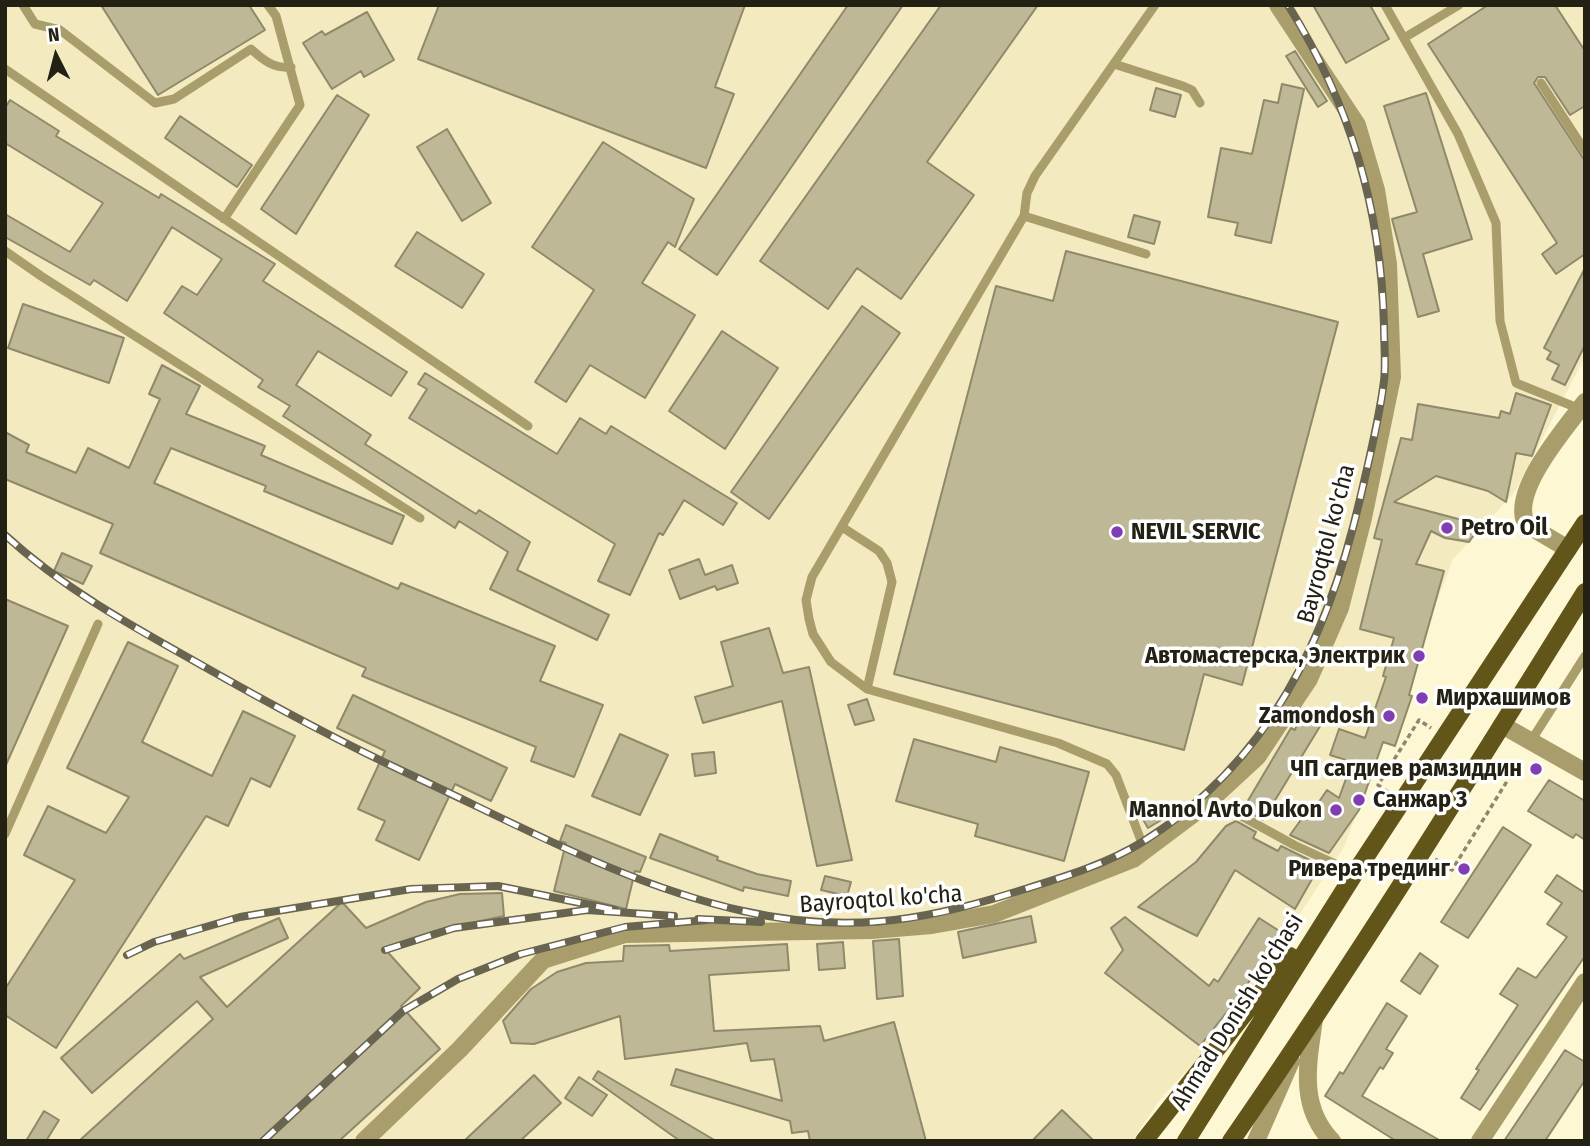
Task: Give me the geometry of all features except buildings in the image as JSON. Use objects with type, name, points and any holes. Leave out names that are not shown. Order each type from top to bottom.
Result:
[{"type":"main road","name":"Ahmad Donish ko'chasi","points":[[1186,1141],[1354,873],[1585,523]]},
{"type":"main road","points":[[1231,1141],[1300,1041],[1585,592]]},
{"type":"main road","points":[[1144,1141],[1354,873]]},
{"type":"street","name":"Bayroqtol ko'cha","points":[[364,1141],[460,1049],[543,960],[625,934],[871,929],[932,925],[994,914],[1091,878],[1145,850],[1205,805],[1256,757],[1308,680],[1340,608],[1363,518],[1392,377],[1388,264],[1376,190],[1357,125],[1278,5]]},
{"type":"street","points":[[1568,549],[1526,524],[1522,503],[1534,475],[1582,406]]},
{"type":"street","points":[[1566,622],[1585,611]]},
{"type":"street","points":[[1502,725],[1585,772]]},
{"type":"street","points":[[1480,1141],[1585,982]]},
{"type":"street","points":[[1314,1019],[1308,1093],[1318,1125],[1332,1141]]},
{"type":"street","points":[[1256,1141],[1300,1041]]},
{"type":"lane","points":[[23,5],[35,24],[60,30],[155,103],[174,99],[251,49],[279,68],[291,67]]},
{"type":"lane","points":[[225,219],[300,106],[275,16],[268,5]]},
{"type":"lane","points":[[1145,850],[1116,775],[1107,764],[1085,752],[1058,743],[867,689],[831,662],[813,634],[806,600],[812,577],[1024,216],[1027,193],[1035,176],[1155,5]]},
{"type":"lane","points":[[1385,5],[1458,135],[1496,223],[1500,321],[1516,383],[1582,406]]},
{"type":"lane","points":[[1404,38],[1459,5]]},
{"type":"lane","points":[[1114,64],[1192,90],[1200,103]]},
{"type":"lane","points":[[5,69],[528,426]]},
{"type":"lane","points":[[1541,82],[1585,151]]},
{"type":"lane","points":[[1024,216],[1146,254]]},
{"type":"lane","points":[[5,251],[420,518]]},
{"type":"lane","points":[[842,527],[879,551],[887,563],[892,582],[867,689]]},
{"type":"lane","points":[[5,834],[98,624]]},
{"type":"lane","points":[[1531,741],[1585,656]]},
{"type":"lane","points":[[1234,811],[1294,845],[1354,873]]},
{"type":"path","points":[[1378,785],[1419,720],[1442,734]]},
{"type":"path","points":[[1452,870],[1509,778],[1487,763]]},
{"type":"shaded area","points":[[5,5],[1585,5],[1585,357],[1514,493],[1453,559],[1344,847],[1220,1035],[1162,1097],[1132,1141],[5,1141]]},
{"type":"railway","points":[[5,535],[50,572],[97,604],[301,720],[573,852],[699,900],[779,918],[813,922],[879,922],[944,912],[1097,865],[1144,841],[1188,809],[1226,774],[1259,735],[1287,692],[1311,647],[1330,600],[1347,550],[1370,455],[1385,367],[1382,282],[1377,240],[1369,199],[1345,120],[1329,81],[1288,5]]},
{"type":"railway","points":[[127,955],[154,942],[240,917],[411,889],[498,886],[615,910]]},
{"type":"railway","points":[[385,950],[454,928],[587,910],[674,916]]},
{"type":"railway","points":[[698,919],[761,922]]},
{"type":"railway","points":[[263,1141],[403,1011],[458,979],[521,954],[625,927],[707,920]]},
{"type":"place","name":"Petro Oil","points":[[1447,528]]},
{"type":"place","name":"NEVIL SERVIC","points":[[1117,532]]},
{"type":"place","name":"Автомастерска, Электрик","points":[[1419,656]]},
{"type":"place","name":"Мирхашимов","points":[[1422,698]]},
{"type":"place","name":"Zamondosh","points":[[1389,716]]},
{"type":"place","name":"ЧП сагдиев рамзиддин","points":[[1536,769]]},
{"type":"place","name":"Санжар 3","points":[[1359,800]]},
{"type":"place","name":"Mannol Avto Dukon","points":[[1336,810]]},
{"type":"place","name":"Ривера трединг","points":[[1464,869]]}]
